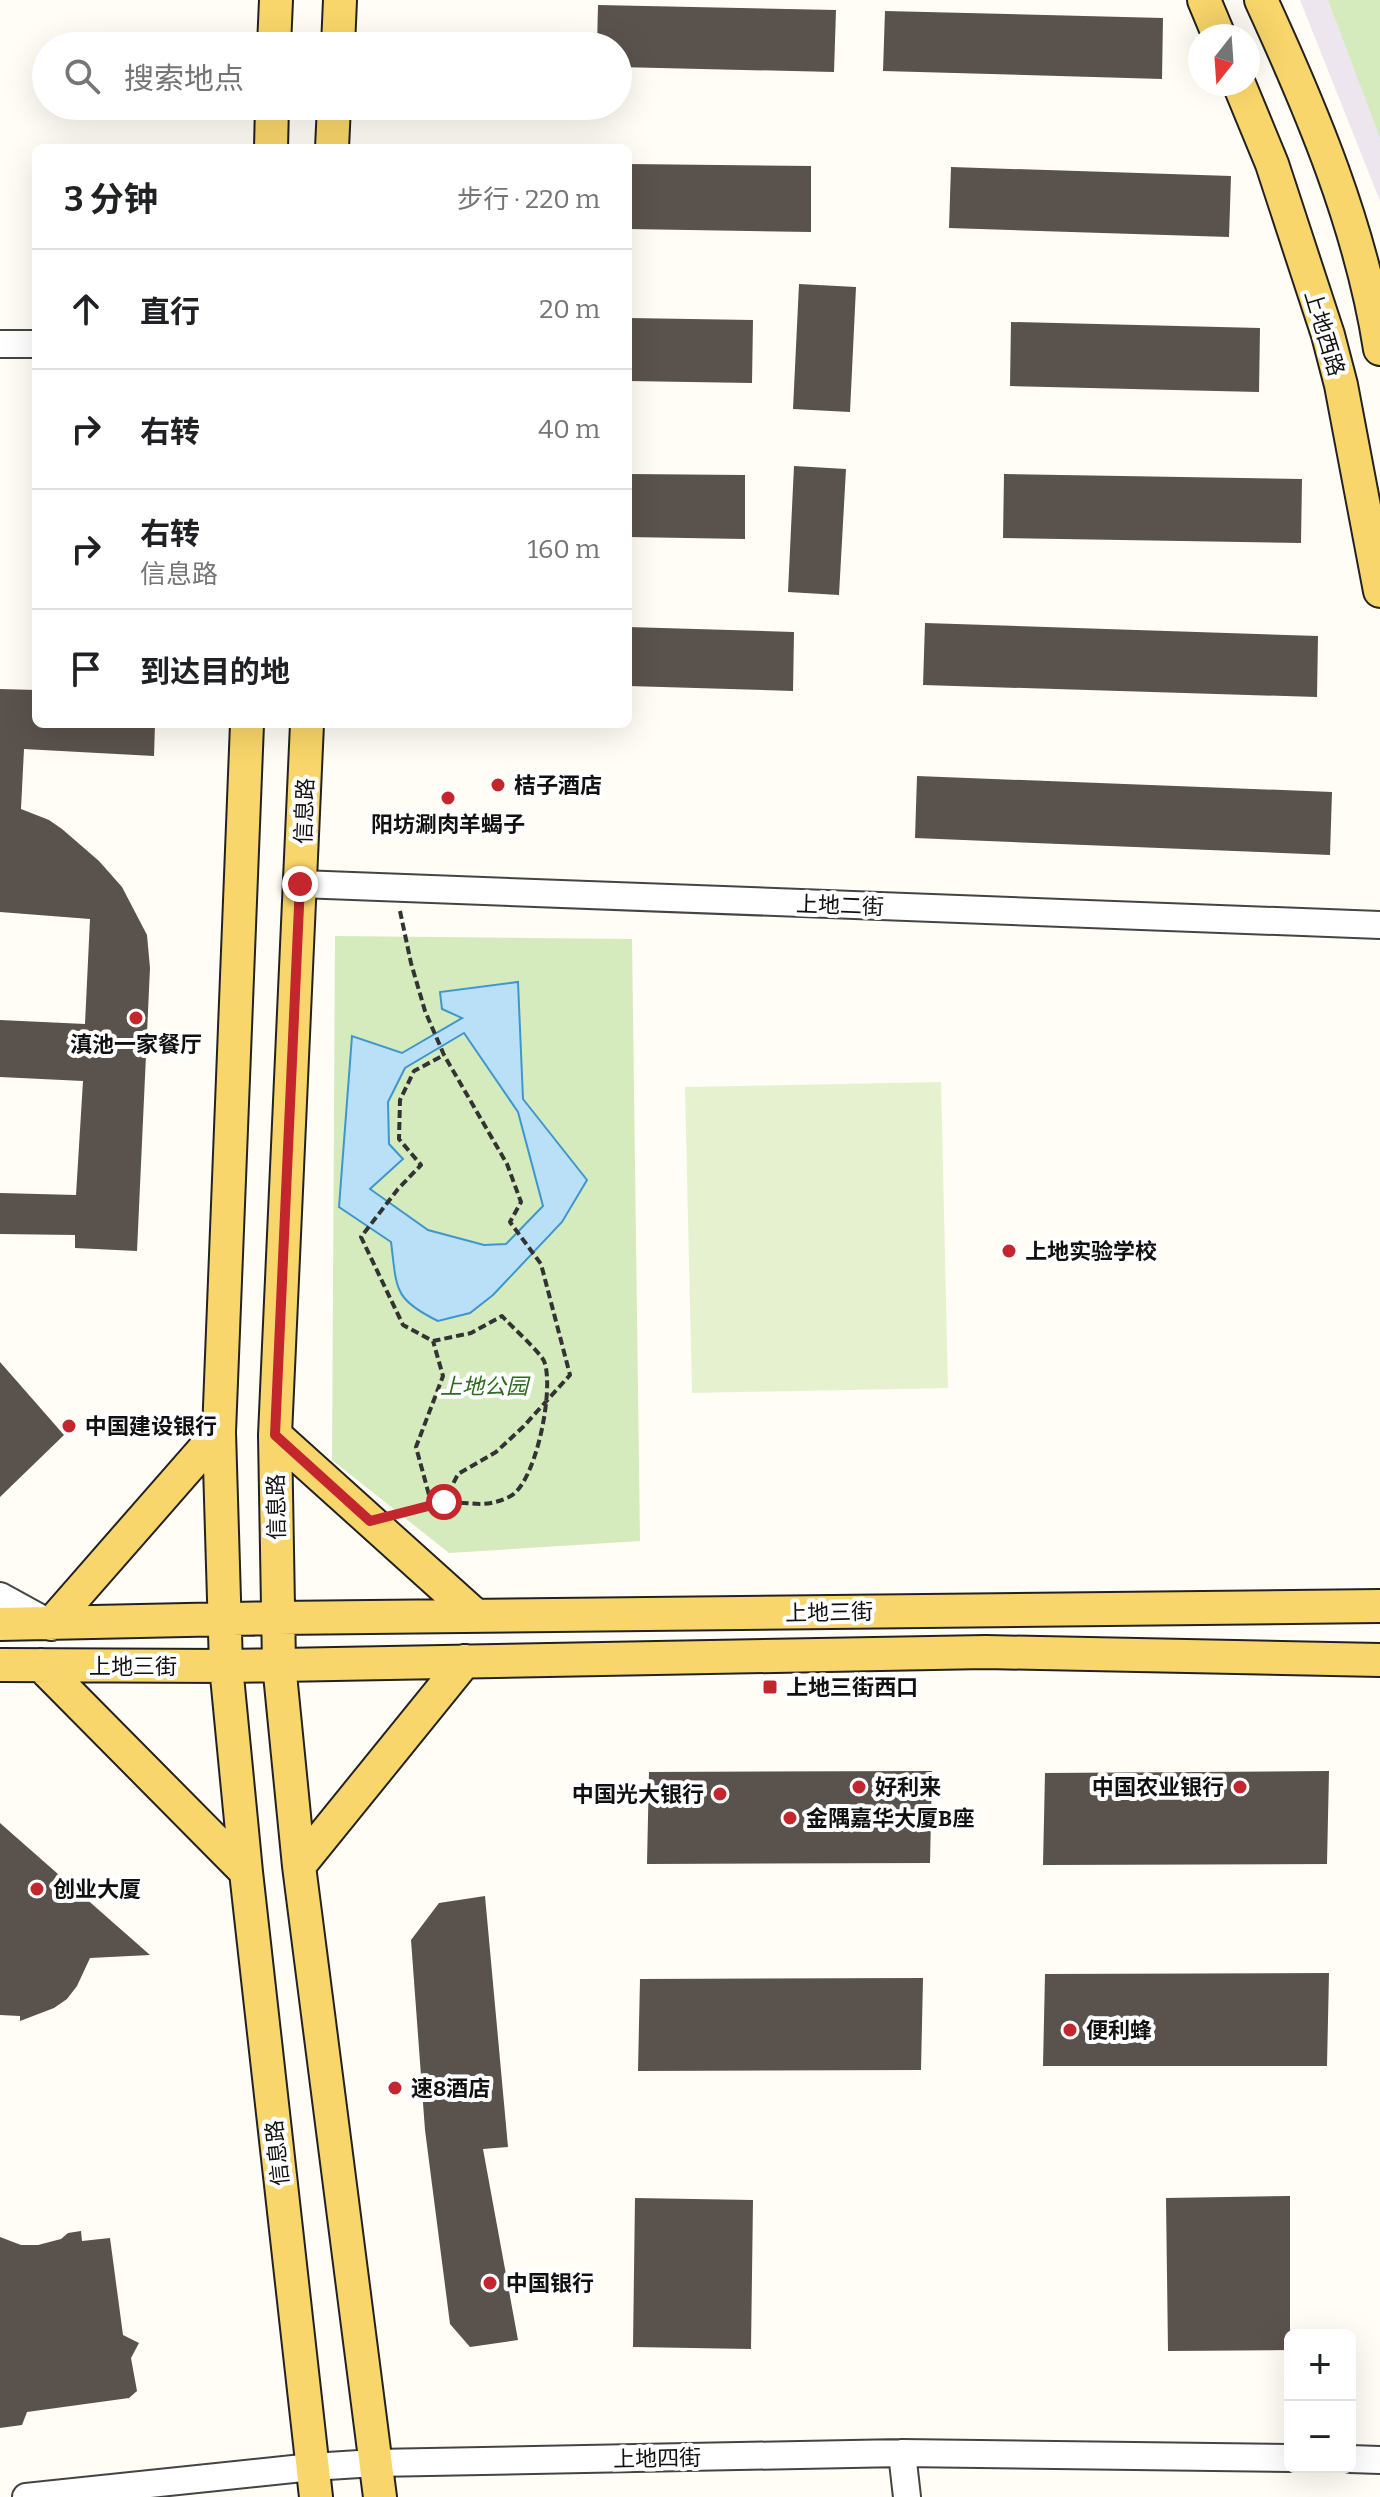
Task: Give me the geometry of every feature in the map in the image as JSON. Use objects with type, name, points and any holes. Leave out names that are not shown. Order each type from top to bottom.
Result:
[{"type":"main road","points":[[275,32],[276,0]]},
{"type":"main road","points":[[339,32],[340,0]]},
{"type":"main road","points":[[1204,0],[1214,24]]},
{"type":"main road","points":[[1261,0],[1289,61],[1351,223],[1374,311],[1380,349]]},
{"type":"main road","name":"上地西路","points":[[1244,96],[1272,164],[1328,335],[1344,400],[1380,591]]},
{"type":"main road","points":[[271,144],[272,120]]},
{"type":"main road","points":[[332,144],[333,120]]},
{"type":"main road","points":[[0,1624],[51,1624],[219,1432],[247,728]]},
{"type":"main road","name":"信息路","points":[[299,1866],[279,1664],[275,1435],[307,728]]},
{"type":"main road","name":"信息路","points":[[219,1432],[226,1666],[314,2482]]},
{"type":"main road","points":[[275,1435],[476,1616]]},
{"type":"main road","name":"上地三街","points":[[51,1624],[277,1618],[1380,1606]]},
{"type":"main road","name":"上地三街","points":[[0,1665],[226,1666],[986,1652],[1380,1660]]},
{"type":"main road","points":[[380,2497],[299,1866],[465,1661]]},
{"type":"main road","points":[[41,1665],[246,1872]]},
{"type":"street","points":[[0,344],[32,344]]},
{"type":"street","name":"上地二街","points":[[300,884],[1380,925]]},
{"type":"street","points":[[0,1596],[51,1624]]},
{"type":"street","name":"上地三街","points":[[0,1684],[41,1665]]},
{"type":"street","points":[[902,2453],[907,2497]]},
{"type":"street","name":"上地四街","points":[[26,2497],[314,2482],[375,2463],[902,2453],[1284,2458]]},
{"type":"street","points":[[1356,2459],[1380,2460]]},
{"type":"path","points":[[396,889],[411,963],[425,1011],[444,1055],[507,1164],[521,1202],[510,1222],[541,1264],[570,1375],[496,1452],[458,1474],[444,1502]]},
{"type":"path","points":[[370,1521],[444,1502],[479,1506],[512,1497],[531,1469],[542,1433],[547,1401],[544,1361],[502,1316],[471,1333],[433,1341],[403,1325],[361,1237],[421,1165],[399,1139],[400,1100],[414,1071],[444,1055]]},
{"type":"path","points":[[432,1506],[416,1447],[443,1376],[433,1341]]},
{"type":"shaded area","points":[[1300,0],[1380,0],[1380,201]]},
{"type":"green space","points":[[1328,0],[1380,0],[1380,138]]},
{"type":"green space","name":"上地公园","points":[[335,936],[632,939],[640,1541],[449,1553],[332,1460]]},
{"type":"green space","points":[[941,1082],[948,1388],[692,1393],[685,1087]]},
{"type":"water","points":[[518,982],[523,1099],[587,1180],[562,1222],[493,1295],[470,1313],[438,1321],[413,1306],[400,1291],[391,1242],[339,1207],[352,1036],[402,1053],[462,1018],[442,1009],[440,992]],"holes":[[[464,1033],[518,1112],[543,1206],[506,1244],[484,1245],[428,1230],[370,1189],[403,1159],[389,1144],[388,1102],[405,1068]]]},
{"type":"building","points":[[598,5],[836,10],[834,72],[632,67],[632,32],[597,32]]},
{"type":"building","points":[[885,11],[1163,18],[1162,79],[883,71]]},
{"type":"building","points":[[632,164],[811,166],[811,232],[632,229]]},
{"type":"building","points":[[951,167],[1231,176],[1229,237],[949,228]]},
{"type":"building","points":[[799,284],[856,287],[850,412],[793,409]]},
{"type":"building","points":[[632,318],[753,320],[752,383],[632,381]]},
{"type":"building","points":[[1011,322],[1260,328],[1259,392],[1010,386]]},
{"type":"building","points":[[794,466],[846,469],[839,595],[788,592]]},
{"type":"building","points":[[632,474],[745,475],[745,539],[632,537]]},
{"type":"building","points":[[1004,474],[1302,479],[1301,543],[1003,538]]},
{"type":"building","points":[[925,623],[1318,636],[1317,697],[923,685]]},
{"type":"building","points":[[632,627],[794,632],[793,691],[632,686]]},
{"type":"building","points":[[0,689],[32,690],[32,728],[155,728],[154,756],[24,749],[21,809],[49,820],[99,861],[122,887],[147,935],[150,968],[137,1251],[75,1248],[75,1235],[0,1234],[0,1193],[76,1195],[83,1081],[0,1077],[0,1020],[85,1024],[90,919],[0,912]]},
{"type":"building","points":[[917,776],[1332,792],[1330,855],[915,838]]},
{"type":"building","points":[[0,1362],[64,1435],[0,1497]]},
{"type":"building","name":"金隅嘉华大厦B座","points":[[932,1771],[930,1863],[647,1864],[649,1772]]},
{"type":"building","points":[[1329,1771],[1327,1864],[1043,1865],[1045,1773]]},
{"type":"building","name":"创业大厦","points":[[0,1823],[150,1955],[90,1958],[77,1986],[67,1999],[54,2008],[20,2021],[20,2016],[0,2015]]},
{"type":"building","points":[[485,1896],[508,2147],[483,2149],[518,2340],[470,2347],[450,2324],[425,2130],[411,1940],[439,1903]]},
{"type":"building","points":[[1329,1973],[1327,2066],[1043,2066],[1045,1974]]},
{"type":"building","points":[[923,1978],[921,2070],[638,2071],[640,1979]]},
{"type":"building","points":[[1290,2196],[1290,2329],[1284,2329],[1284,2350],[1168,2351],[1166,2198]]},
{"type":"building","points":[[635,2198],[753,2200],[751,2349],[633,2347]]},
{"type":"building","points":[[81,2231],[82,2241],[110,2238],[123,2335],[139,2343],[131,2358],[137,2391],[129,2398],[27,2412],[22,2425],[0,2428],[0,2237],[21,2245],[38,2245]]},
{"type":"place","name":"桔子酒店","points":[[498,785]]},
{"type":"place","name":"阳坊涮肉羊蝎子","points":[[448,798]]},
{"type":"place","name":"滇池一家餐厅","points":[[136,1018]]},
{"type":"place","name":"上地实验学校","points":[[1009,1251]]},
{"type":"place","name":"中国建设银行","points":[[69,1426]]},
{"type":"place","name":"上地三街西口","points":[[770,1687]]},
{"type":"place","name":"好利来","points":[[859,1787]]},
{"type":"place","name":"中国农业银行","points":[[1240,1787]]},
{"type":"place","name":"中国光大银行","points":[[720,1794]]},
{"type":"place","name":"金隅嘉华大厦B座","points":[[790,1818]]},
{"type":"place","name":"创业大厦","points":[[37,1889]]},
{"type":"place","name":"便利蜂","points":[[1070,2030]]},
{"type":"place","name":"速8酒店","points":[[395,2088]]},
{"type":"place","name":"中国银行","points":[[490,2283]]},
{"type":"route","points":[[300,884],[275,1435],[370,1521],[444,1502]]}]
